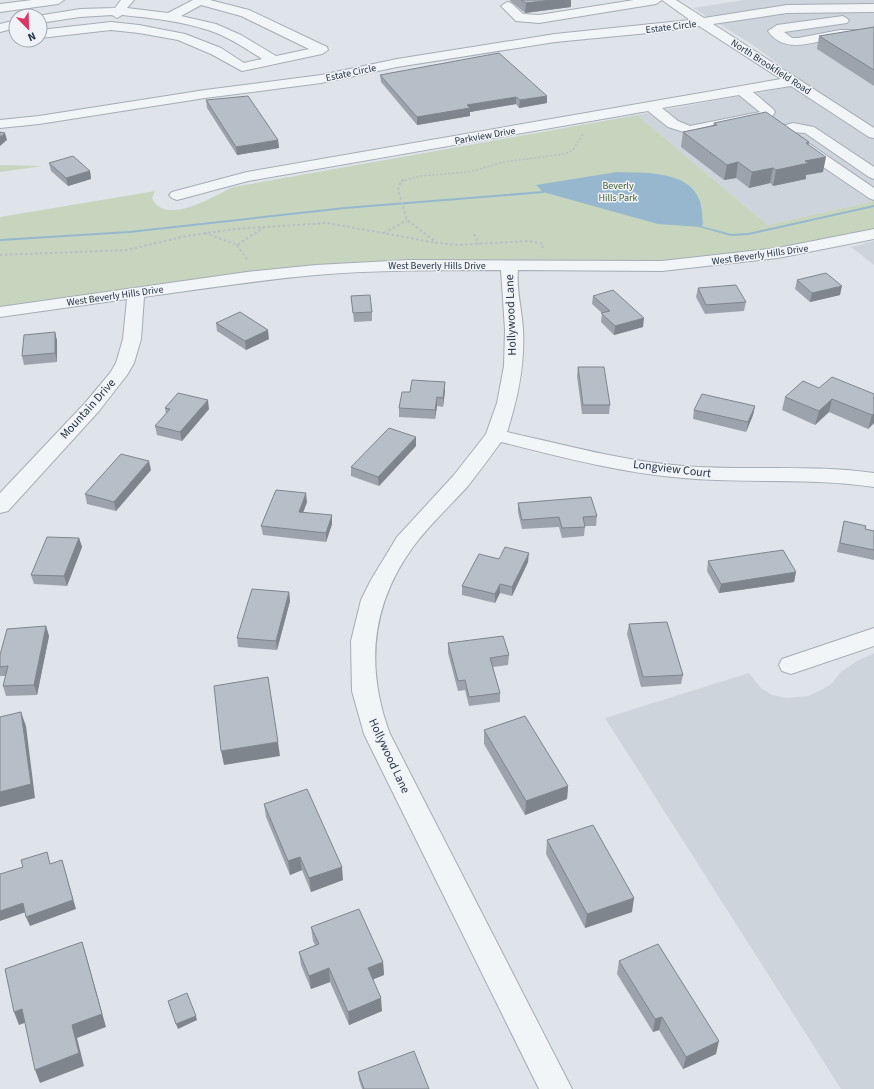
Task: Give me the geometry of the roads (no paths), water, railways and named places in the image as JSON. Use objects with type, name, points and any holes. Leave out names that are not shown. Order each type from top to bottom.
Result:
[{"type":"street","points":[[0,8],[58,0]]},
{"type":"street","points":[[111,26],[118,11],[128,0]]},
{"type":"street","points":[[507,6],[520,18],[539,19],[656,0]]},
{"type":"street","name":"North Brookfield Road","points":[[668,0],[874,134]]},
{"type":"street","points":[[48,33],[111,26],[139,29],[181,37],[216,51],[242,67],[322,50],[245,13],[200,1],[170,17]]},
{"type":"street","name":"Estate Circle","points":[[0,124],[24,122],[204,94],[321,79],[397,63],[555,38],[653,29],[787,9],[874,8]]},
{"type":"street","points":[[48,18],[80,13],[118,11],[170,17],[212,27],[231,35],[273,60]]},
{"type":"street","points":[[867,20],[828,21],[777,29],[774,32],[789,41],[798,42],[840,34],[874,34]]},
{"type":"street","name":"Parkview Drive","points":[[177,195],[240,179],[794,81]]},
{"type":"street","points":[[651,106],[680,129],[690,130],[766,115],[768,112],[742,90]]},
{"type":"street","points":[[874,174],[809,130],[793,127],[784,130],[787,136],[874,195]]},
{"type":"street","name":"West Beverly Hills Drive","points":[[0,312],[247,277],[323,270],[409,266],[631,266],[707,262],[785,252],[874,234]]},
{"type":"street","name":"Hollywood Lane","points":[[510,266],[509,276],[514,330],[513,366],[507,403],[496,435],[461,480],[405,542],[382,580],[373,600],[363,641],[364,691],[370,715],[377,734],[556,1089]]},
{"type":"street","name":"Mountain Drive","points":[[0,506],[92,407],[118,375],[125,363],[132,339],[136,293]]},
{"type":"street","name":"Longview Court","points":[[496,435],[627,464],[683,472],[740,475],[818,474],[852,476],[874,480]]},
{"type":"street","points":[[791,666],[874,637]]},
{"type":"water","points":[[617,172],[651,173],[675,178],[685,183],[693,190],[699,199],[703,224],[701,227],[658,224],[543,192],[536,185]]},
{"type":"waterway","points":[[0,240],[129,232],[345,208],[543,192]]},
{"type":"waterway","points":[[701,227],[731,235],[748,234],[874,206]]},
{"type":"park label","name":"Beverly Hills Park","points":[[618,192]]}]
